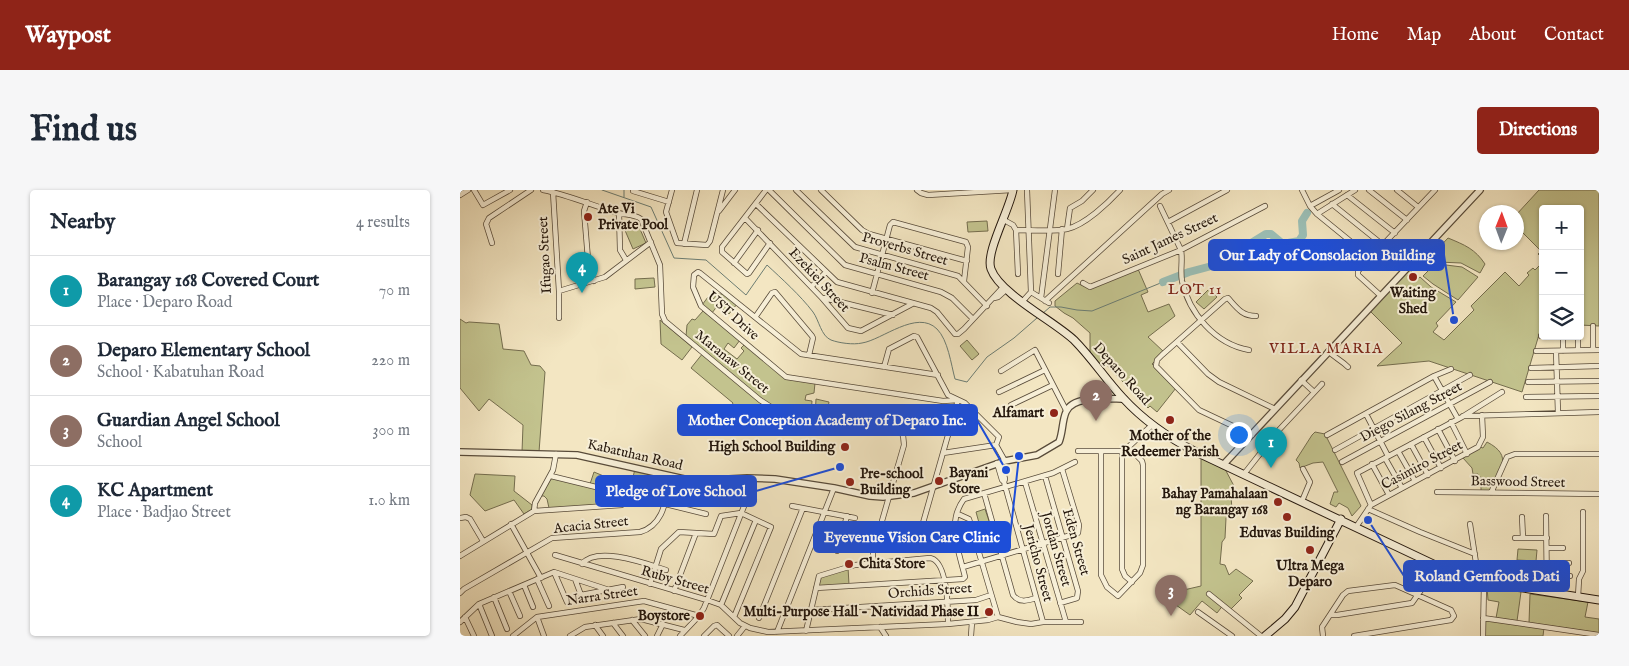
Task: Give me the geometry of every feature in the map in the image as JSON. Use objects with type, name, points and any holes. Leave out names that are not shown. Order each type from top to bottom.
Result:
[{"type":"main road","name":"Deparo Road","points":[[1012,190],[1009,207],[992,250],[991,270],[1005,288],[1074,341],[1124,399],[1152,425],[1177,442],[1223,465],[1466,578],[1599,600]]},
{"type":"main road","points":[[1263,636],[1286,619],[1295,607],[1341,519]]},
{"type":"street","points":[[460,195],[468,190]]},
{"type":"street","points":[[474,190],[482,205],[486,205],[510,190]]},
{"type":"street","points":[[492,243],[486,224],[488,218],[531,190]]},
{"type":"street","name":"Maranaw Street","points":[[543,190],[638,217],[642,222],[660,265],[662,314],[665,321],[760,400],[774,408],[790,413],[894,428],[903,435],[904,445],[874,552],[874,563]]},
{"type":"street","points":[[672,190],[666,212],[676,241],[679,244],[708,245],[723,190]]},
{"type":"street","points":[[684,244],[697,190]]},
{"type":"street","points":[[717,213],[735,190]]},
{"type":"street","points":[[767,190],[722,248],[722,252],[747,274],[751,272],[770,244]]},
{"type":"street","name":"Psalm Street","points":[[767,190],[845,265],[947,294],[973,319]]},
{"type":"street","name":"Proverbs Street","points":[[796,190],[852,245],[882,256],[958,276],[987,306]]},
{"type":"street","points":[[821,190],[862,230],[869,234],[966,261]]},
{"type":"street","points":[[917,190],[921,194],[928,195],[1012,190]]},
{"type":"street","points":[[1022,302],[1031,292],[1027,190]]},
{"type":"street","points":[[1045,301],[1049,230],[1055,190]]},
{"type":"street","points":[[1058,274],[1064,229],[1070,208],[1082,201],[1093,190]]},
{"type":"street","points":[[1016,230],[1064,229],[1098,211],[1108,204],[1120,190]]},
{"type":"street","points":[[1045,301],[1162,194],[1169,190]]},
{"type":"street","points":[[1168,222],[1227,190]]},
{"type":"street","points":[[1302,190],[1310,206],[1317,214],[1371,258]]},
{"type":"street","points":[[1324,190],[1327,197]]},
{"type":"street","points":[[1310,206],[1339,190]]},
{"type":"street","points":[[1317,214],[1355,190]]},
{"type":"street","points":[[1369,190],[1406,220]]},
{"type":"street","points":[[1397,190],[1418,208]]},
{"type":"street","points":[[1381,296],[1358,274],[1359,270],[1435,190]]},
{"type":"street","points":[[1223,465],[1480,190]]},
{"type":"street","points":[[633,191],[668,202]]},
{"type":"street","name":"Ifugao Street","points":[[553,192],[559,318]]},
{"type":"street","points":[[1347,195],[1395,233]]},
{"type":"street","points":[[587,202],[584,211],[589,271],[594,281]]},
{"type":"street","points":[[756,204],[837,282],[931,308],[937,312],[955,334],[958,334],[994,298],[998,298],[1005,288]]},
{"type":"street","points":[[1332,204],[1384,245]]},
{"type":"street","points":[[1160,206],[1180,250],[1182,275],[1188,300],[1201,319],[1224,341],[1249,350]]},
{"type":"street","name":"Saint James Street","points":[[1083,283],[1090,287],[1180,250],[1265,206]]},
{"type":"street","points":[[619,213],[620,250],[626,260]]},
{"type":"street","name":"Ezekiel Street","points":[[746,218],[812,286],[848,328],[861,331],[912,304]]},
{"type":"street","points":[[1004,220],[1013,225],[1016,230],[1018,274]]},
{"type":"street","points":[[872,293],[890,225],[895,222],[966,242],[968,247],[964,282]]},
{"type":"street","points":[[734,262],[758,230]]},
{"type":"street","points":[[559,291],[605,277],[651,242]]},
{"type":"street","name":"UST Drive","points":[[938,375],[801,354],[700,273],[698,272],[694,275],[692,287],[701,306],[786,377],[943,401],[958,400]]},
{"type":"street","points":[[812,286],[826,272]]},
{"type":"street","points":[[756,316],[772,293],[775,292],[812,336],[809,355]]},
{"type":"street","points":[[1031,292],[1045,301]]},
{"type":"street","points":[[822,298],[893,315]]},
{"type":"street","points":[[1252,435],[1199,410],[1156,366],[1157,360],[1225,299],[1228,298],[1242,314],[1256,316]]},
{"type":"street","points":[[1593,326],[1593,350]]},
{"type":"street","points":[[884,367],[889,349],[916,336],[948,394],[965,403],[999,437],[996,445],[1001,462]]},
{"type":"street","points":[[1563,340],[1563,351]]},
{"type":"street","points":[[1578,340],[1578,350]]},
{"type":"street","points":[[1177,342],[1208,374],[1219,382],[1275,409]]},
{"type":"street","points":[[1001,371],[1034,350],[1037,352],[1066,410],[1072,403],[1081,400],[1124,399]]},
{"type":"street","points":[[1536,351],[1599,350]]},
{"type":"street","points":[[1556,351],[1558,413]]},
{"type":"street","points":[[1328,352],[1334,357],[1339,358],[1348,367]]},
{"type":"street","points":[[1531,368],[1599,366]]},
{"type":"street","points":[[1328,436],[1434,376],[1451,369]]},
{"type":"street","points":[[999,392],[1045,370]]},
{"type":"street","points":[[1335,450],[1470,375]]},
{"type":"street","points":[[1434,376],[1460,418]]},
{"type":"street","points":[[1301,380],[1314,392]]},
{"type":"street","points":[[1528,382],[1599,381]]},
{"type":"street","name":"Diego Silang Street","points":[[1342,462],[1490,382]]},
{"type":"street","points":[[1244,474],[1278,431],[1322,384]]},
{"type":"street","points":[[1012,405],[1053,385]]},
{"type":"street","points":[[1475,554],[1420,532],[1370,507],[1356,473],[1460,418],[1502,392]]},
{"type":"street","points":[[1526,397],[1599,396]]},
{"type":"street","points":[[917,544],[958,400]]},
{"type":"street","name":"Kabatuhan Road","points":[[460,452],[583,456],[701,481],[752,478],[782,480],[870,496],[890,497],[905,495],[934,486],[1001,462],[1037,455],[1059,442],[1066,410]]},
{"type":"street","points":[[1460,418],[1482,415],[1599,412]]},
{"type":"street","points":[[1366,414],[1402,488]]},
{"type":"street","name":"Casimiro Street","points":[[1356,527],[1370,507],[1478,447],[1483,432],[1482,415]]},
{"type":"street","points":[[1451,422],[1467,454]]},
{"type":"street","points":[[1078,451],[1122,452],[1129,448],[1152,425]]},
{"type":"street","points":[[1438,430],[1455,461]]},
{"type":"street","points":[[1424,437],[1441,468]]},
{"type":"street","points":[[1411,444],[1428,475]]},
{"type":"street","points":[[943,453],[996,445]]},
{"type":"street","points":[[1101,452],[1101,575],[1107,587],[1117,596],[1132,582],[1144,565],[1143,467],[1142,461],[1129,448]]},
{"type":"street","points":[[1398,451],[1415,481]]},
{"type":"street","points":[[1122,452],[1122,569],[1125,576],[1132,582]]},
{"type":"street","points":[[534,510],[536,500],[555,466],[556,454]]},
{"type":"street","points":[[1491,493],[1508,457],[1515,454],[1599,454]]},
{"type":"street","name":"Jericho Street","points":[[1001,462],[1005,484],[1043,622]]},
{"type":"street","points":[[816,588],[963,579],[965,577],[963,567],[954,536],[958,514],[964,499],[1005,484],[1025,482],[1045,476],[1075,462]]},
{"type":"street","points":[[1372,464],[1389,495]]},
{"type":"street","points":[[963,567],[1078,533],[1080,529],[1062,469]]},
{"type":"street","points":[[1302,501],[1310,482],[1303,469]]},
{"type":"street","points":[[551,476],[706,514]]},
{"type":"street","name":"Acacia Street","points":[[460,593],[556,538],[646,530],[658,521],[671,476]]},
{"type":"street","name":"Eden Street","points":[[1045,476],[1064,538],[1078,595],[1076,598],[1060,603]]},
{"type":"street","points":[[680,636],[699,616],[707,600],[748,496],[752,478]]},
{"type":"street","name":"Jordan Street","points":[[1025,482],[1066,622]]},
{"type":"street","points":[[777,632],[834,488]]},
{"type":"street","name":"Basswood Street","points":[[1438,492],[1599,494]]},
{"type":"street","points":[[984,493],[1013,595],[1022,601],[1036,598]]},
{"type":"street","points":[[460,556],[534,510],[622,505],[626,502],[628,494]]},
{"type":"street","points":[[721,496],[748,496],[754,500]]},
{"type":"street","points":[[792,506],[855,518]]},
{"type":"street","points":[[759,618],[803,508]]},
{"type":"street","points":[[1578,597],[1579,579],[1583,571],[1582,512]]},
{"type":"street","points":[[650,584],[661,549],[679,532],[714,534],[721,516],[741,513],[771,526],[771,530],[734,617]]},
{"type":"street","points":[[958,514],[969,519],[998,617],[1032,624],[1043,622],[1080,622]]},
{"type":"street","points":[[837,551],[847,516]]},
{"type":"street","points":[[1546,516],[1547,592]]},
{"type":"street","points":[[460,518],[466,517],[470,519],[483,541]]},
{"type":"street","points":[[1522,517],[1523,538]]},
{"type":"street","points":[[721,605],[756,520]]},
{"type":"street","points":[[511,524],[528,553],[549,606]]},
{"type":"street","points":[[1470,525],[1482,582],[1483,636]]},
{"type":"street","points":[[674,591],[696,533]]},
{"type":"street","points":[[1515,538],[1546,538]]},
{"type":"street","points":[[1547,548],[1563,548]]},
{"type":"street","name":"Ruby Street","points":[[555,556],[721,605],[740,623],[759,630],[796,634],[806,631],[972,622],[998,617]]},
{"type":"street","points":[[582,564],[590,558],[617,556],[666,570]]},
{"type":"street","points":[[641,562],[643,556]]},
{"type":"street","points":[[806,631],[819,576],[855,564],[935,559],[945,581],[948,624]]},
{"type":"street","points":[[1547,563],[1569,563]]},
{"type":"street","points":[[1330,615],[1412,603],[1438,566]]},
{"type":"street","points":[[1520,571],[1547,571]]},
{"type":"street","points":[[554,572],[567,602]]},
{"type":"street","points":[[460,622],[479,604],[554,572],[606,589]]},
{"type":"street","points":[[1547,580],[1556,579],[1559,576],[1570,576]]},
{"type":"street","points":[[575,580],[581,595],[622,587]]},
{"type":"street","points":[[1323,636],[1322,627],[1343,595],[1348,592],[1391,584],[1453,612],[1453,618],[1354,636]]},
{"type":"street","points":[[524,585],[533,607]]},
{"type":"street","points":[[509,591],[520,616]]},
{"type":"street","points":[[1209,594],[1263,636]]},
{"type":"street","name":"Orchids Street","points":[[811,610],[976,600],[991,595]]},
{"type":"street","points":[[494,597],[507,629]]},
{"type":"street","name":"Narra Street","points":[[513,636],[536,617],[644,601],[699,616]]},
{"type":"street","points":[[479,604],[492,636]]},
{"type":"street","points":[[1198,612],[1232,636]]},
{"type":"street","points":[[466,617],[474,636]]},
{"type":"street","points":[[536,617],[544,636]]},
{"type":"street","points":[[1483,618],[1599,635]]},
{"type":"street","points":[[570,636],[585,627],[645,619],[684,630]]},
{"type":"street","points":[[632,620],[645,636]]},
{"type":"street","points":[[613,622],[623,636]]},
{"type":"street","points":[[971,636],[972,622]]},
{"type":"street","points":[[657,636],[663,624]]},
{"type":"street","points":[[704,636],[717,625],[728,636]]},
{"type":"street","points":[[595,626],[602,636]]},
{"type":"street","points":[[737,636],[745,626]]},
{"type":"street","points":[[880,627],[886,636]]},
{"type":"street","points":[[844,629],[844,635]]},
{"type":"street","points":[[519,630],[522,636]]},
{"type":"green space","points":[[1539,190],[1599,190],[1599,326],[1584,325],[1584,205],[1539,205],[1539,249],[1524,234],[1524,206]]},
{"type":"green space","points":[[987,221],[988,231],[968,232],[967,222]]},
{"type":"green space","points":[[637,222],[646,243],[633,249],[624,228]]},
{"type":"green space","points":[[1448,238],[1465,245],[1477,255],[1485,264],[1480,273],[1461,263],[1438,262],[1431,256]]},
{"type":"green space","points":[[1446,265],[1462,267],[1478,277],[1458,300],[1423,276],[1432,267]]},
{"type":"green space","points":[[1539,266],[1539,335],[1522,392],[1429,361],[1377,366],[1402,343],[1370,311],[1411,267],[1413,270],[1407,276],[1413,283],[1420,277],[1431,287],[1456,302],[1436,323],[1438,326],[1433,332],[1444,340],[1474,310],[1471,306],[1505,272],[1519,286],[1529,275],[1527,273],[1533,268],[1535,270]]},
{"type":"green space","points":[[1138,269],[1148,292],[1141,295],[1148,312],[1169,304],[1175,316],[1148,337],[1164,352],[1152,364],[1176,388],[1157,412],[1150,406],[1148,408],[1102,360],[1097,366],[1090,357],[1090,333],[1055,306],[1055,301],[1077,283],[1089,289]]},
{"type":"green space","points":[[654,278],[655,287],[635,289],[635,279]]},
{"type":"green space","points":[[1209,289],[1217,297],[1204,309],[1196,302]]},
{"type":"green space","points":[[717,294],[724,294],[737,304],[729,314],[718,305],[712,313],[702,305],[708,297],[712,300]]},
{"type":"green space","points":[[703,311],[740,340],[734,348],[728,343],[724,349],[737,359],[744,351],[741,348],[745,344],[779,373],[815,383],[814,393],[806,395],[805,400],[812,401],[811,415],[775,407],[760,399],[686,336],[687,325],[692,319],[695,320]]},
{"type":"green space","points":[[460,319],[466,323],[499,324],[503,349],[524,351],[531,365],[540,366],[545,372],[539,452],[522,452],[523,425],[489,399],[479,411],[460,388]]},
{"type":"green space","points":[[660,320],[692,347],[682,360],[661,344]]},
{"type":"green space","points":[[967,340],[979,354],[972,360],[960,346]]},
{"type":"green space","points":[[703,353],[774,409],[801,415],[799,435],[756,431],[759,428],[732,405],[733,403],[691,368]]},
{"type":"green space","points":[[816,399],[829,402],[826,417],[815,416]]},
{"type":"green space","points":[[1315,432],[1325,434],[1361,506],[1352,516],[1348,508],[1339,503],[1336,507],[1330,504],[1334,492],[1338,492],[1323,462],[1313,463],[1300,468],[1296,460]]},
{"type":"green space","points":[[1487,442],[1495,447],[1502,458],[1501,470],[1490,492],[1481,491],[1481,477],[1478,477],[1478,474],[1473,474],[1472,468],[1463,458],[1480,447],[1483,448]]},
{"type":"green space","points":[[1201,457],[1225,469],[1234,486],[1231,496],[1232,510],[1226,518],[1225,538],[1222,542],[1220,564],[1225,565],[1229,575],[1236,569],[1253,581],[1239,595],[1242,598],[1230,610],[1224,604],[1217,613],[1202,601],[1190,615],[1162,595],[1201,586]]},
{"type":"green space","points":[[635,469],[665,476],[662,489],[632,481]]},
{"type":"green space","points":[[594,472],[606,477],[605,479],[612,489],[590,484]]},
{"type":"green space","points":[[475,474],[515,476],[514,491],[532,505],[532,509],[524,514],[514,500],[485,511],[470,495]]},
{"type":"green space","points":[[552,477],[612,491],[607,505],[549,508],[547,499],[541,496]]},
{"type":"green space","points":[[985,509],[991,527],[981,530],[976,512]]},
{"type":"green space","points":[[1518,549],[1537,550],[1536,561],[1517,560]]},
{"type":"green space","points":[[848,567],[849,585],[817,588],[819,576]]},
{"type":"green space","points":[[1487,587],[1521,592],[1517,621],[1496,618],[1499,602],[1488,600]]},
{"type":"green space","points":[[1530,594],[1588,602],[1585,617],[1599,619],[1599,633],[1529,623]]},
{"type":"green space","points":[[1485,620],[1544,628],[1543,636],[1484,636]]},
{"type":"waterway","points":[[602,190],[651,207],[674,258],[706,260],[746,295],[767,265],[808,306],[825,335],[831,340],[854,344],[862,343],[910,324],[920,322],[929,324],[937,329],[944,339],[955,379],[967,382],[987,357],[1014,338],[1037,318]]},
{"type":"waterway","points":[[624,190],[624,197]]},
{"type":"waterway","points":[[1163,282],[1189,272],[1223,263],[1266,234],[1271,234],[1283,244],[1299,241],[1303,235],[1302,221],[1307,213]]},
{"type":"waterway","points":[[1042,314],[1050,307],[1092,311],[1163,282]]},
{"type":"place","name":"Ate Vi Private Pool","points":[[588,217]]},
{"type":"place","name":"Waiting Shed","points":[[1413,277]]},
{"type":"place","name":"KC Apartment","points":[[582,293]]},
{"type":"place","name":"Our Lady of Consolacion Building","points":[[1454,320]]},
{"type":"place","name":"Alfamart","points":[[1054,413]]},
{"type":"place","name":"Mother of the Redeemer Parish","points":[[1170,420]]},
{"type":"place","name":"Deparo Elementary School","points":[[1096,421]]},
{"type":"place","name":"High School Building","points":[[845,447]]},
{"type":"place","name":"Eyevenue Vision Care Clinic","points":[[1019,456]]},
{"type":"place","name":"Pledge of Love School","points":[[840,467]]},
{"type":"place","name":"Barangay 168 Covered Court","points":[[1271,468]]},
{"type":"place","name":"Mother Conception Academy of Deparo Inc.","points":[[1006,470]]},
{"type":"place","name":"Bayani Store","points":[[939,481]]},
{"type":"place","name":"Pre-school Building","points":[[850,482]]},
{"type":"place","name":"Bahay Pamahalaan ng Barangay 168","points":[[1278,502]]},
{"type":"place","name":"Eduvas Building","points":[[1287,517]]},
{"type":"place","name":"Roland Gemfoods Dati","points":[[1368,520]]},
{"type":"place","name":"Ultra Mega Deparo","points":[[1310,550]]},
{"type":"place","name":"Chita Store","points":[[849,564]]},
{"type":"place","name":"Multi-Purpose Hall - Natividad Phase II","points":[[989,612]]},
{"type":"place","name":"Boystore","points":[[700,616]]},
{"type":"place","name":"Guardian Angel School","points":[[1171,616]]},
{"type":"district","name":"LOT 11","points":[[1195,289]]},
{"type":"district","name":"VILLA MARIA","points":[[1326,348]]}]
